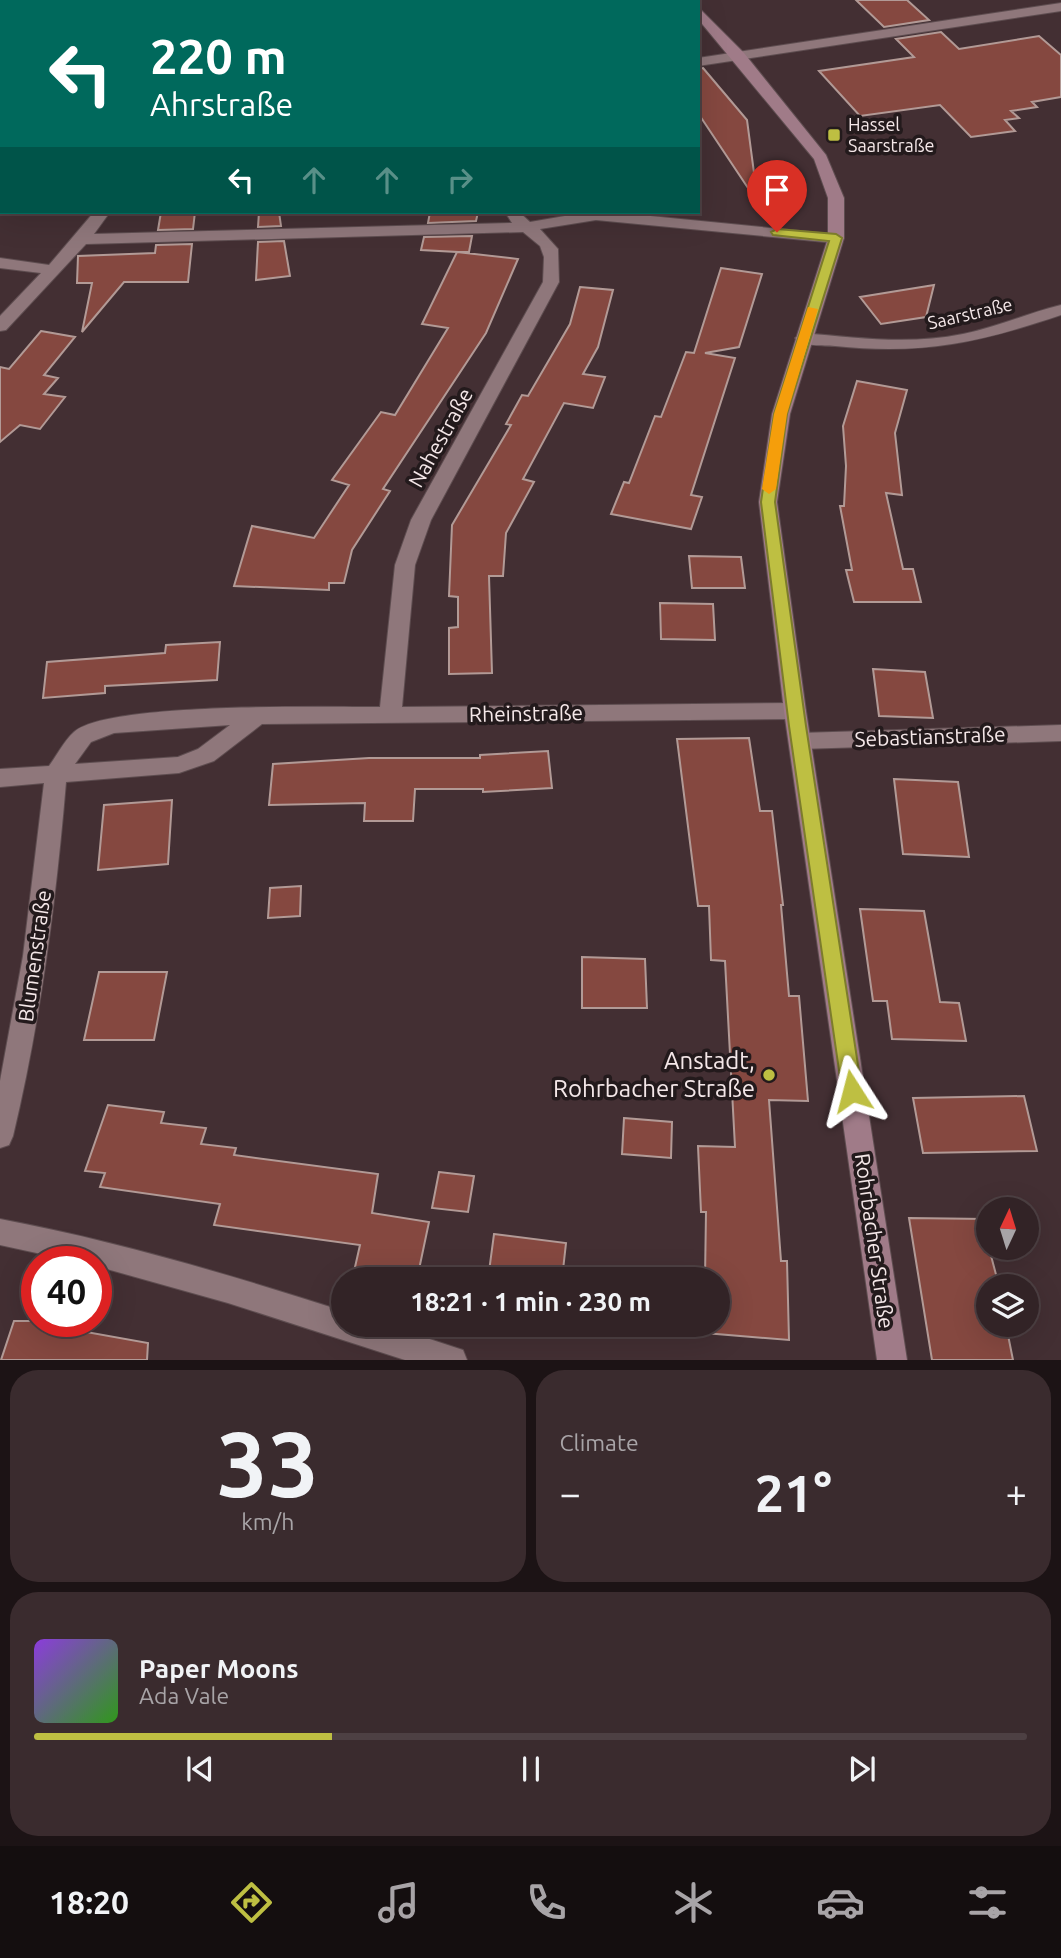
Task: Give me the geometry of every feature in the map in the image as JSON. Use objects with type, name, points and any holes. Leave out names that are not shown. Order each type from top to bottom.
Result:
[{"type":"street","points":[[700,62],[1061,7]]},
{"type":"street","name":"Rohrbacher Straße","points":[[700,13],[740,56],[821,158],[836,198],[836,238],[778,426],[768,502],[795,711],[892,1360]]},
{"type":"street","points":[[0,326],[82,239],[101,214]]},
{"type":"street","name":"Nahestraße","points":[[390,715],[405,565],[421,520],[551,282],[554,256],[552,247],[514,214]]},
{"type":"street","points":[[82,239],[526,227],[596,215],[836,238]]},
{"type":"street","points":[[0,263],[53,270]]},
{"type":"street","name":"Saarstraße","points":[[803,338],[908,345],[945,342],[1061,310]]},
{"type":"street","name":"Rheinstraße","points":[[56,773],[83,736],[112,725],[257,716],[795,711]]},
{"type":"street","points":[[0,778],[179,765],[206,755],[257,716]]},
{"type":"street","name":"Sebastianstraße","points":[[800,741],[1061,733]]},
{"type":"street","name":"Blumenstraße","points":[[0,1136],[19,1061],[44,911],[56,773]]},
{"type":"street","points":[[0,1232],[50,1241],[152,1269],[453,1360]]},
{"type":"building","points":[[856,0],[907,0],[929,20],[884,27]]},
{"type":"building","points":[[941,32],[959,49],[1039,36],[1061,55],[1061,97],[1032,102],[1037,107],[1011,111],[1019,118],[1005,120],[1015,131],[971,137],[940,105],[860,116],[819,71],[914,57],[896,39]]},
{"type":"building","points":[[703,68],[747,120],[758,203],[700,116],[700,69]]},
{"type":"building","points":[[161,214],[195,214],[193,229],[158,230]]},
{"type":"building","points":[[259,214],[279,214],[281,226],[258,227]]},
{"type":"building","points":[[430,214],[478,214],[476,221],[428,223]]},
{"type":"building","points":[[472,236],[469,252],[421,250],[424,237]]},
{"type":"building","points":[[284,241],[290,276],[256,280],[258,242]]},
{"type":"building","points":[[192,244],[188,282],[124,282],[82,332],[92,283],[77,283],[78,256],[155,253],[156,245]]},
{"type":"building","points":[[457,252],[518,259],[486,333],[383,489],[390,491],[352,550],[344,583],[329,583],[329,590],[234,586],[252,526],[314,538],[349,485],[332,480],[381,412],[395,415],[448,328],[422,324]]},
{"type":"building","points":[[721,268],[762,274],[739,347],[705,353],[735,358],[691,495],[702,497],[691,529],[611,514],[624,482],[629,483],[655,416],[661,417],[686,352],[694,353]]},
{"type":"building","points":[[934,285],[926,317],[881,324],[860,297]]},
{"type":"building","points":[[580,287],[613,290],[598,347],[583,374],[605,377],[593,408],[564,403],[523,479],[534,482],[506,533],[503,576],[489,576],[492,673],[449,674],[449,628],[458,627],[458,597],[449,596],[452,525],[511,425],[506,424],[522,395],[528,396],[570,324]]},
{"type":"building","points":[[41,331],[75,337],[44,375],[58,378],[44,394],[65,397],[40,429],[20,425],[0,442],[0,367],[9,369]]},
{"type":"building","points":[[857,381],[907,390],[895,433],[902,495],[886,493],[903,569],[913,569],[921,602],[854,602],[846,570],[852,570],[840,506],[844,506],[846,466],[843,426]]},
{"type":"building","points":[[689,556],[741,557],[745,588],[692,588]]},
{"type":"building","points":[[660,603],[713,604],[715,640],[661,639]]},
{"type":"building","points":[[220,642],[217,680],[105,686],[105,693],[43,698],[47,662],[165,653],[166,645]]},
{"type":"building","points":[[873,669],[925,672],[933,718],[879,716]]},
{"type":"building","points":[[749,738],[760,811],[772,811],[783,905],[789,996],[799,996],[808,1101],[769,1100],[781,1261],[787,1261],[789,1340],[730,1335],[730,1267],[705,1267],[706,1212],[701,1212],[698,1146],[735,1147],[725,961],[711,960],[709,906],[698,906],[677,739]]},
{"type":"building","points":[[548,751],[552,788],[483,792],[483,789],[415,789],[413,821],[364,821],[365,803],[269,805],[273,764],[369,758],[480,758],[480,755]]},
{"type":"building","points":[[894,779],[958,782],[969,857],[903,854]]},
{"type":"building","points":[[172,800],[168,864],[98,870],[104,805]]},
{"type":"building","points":[[301,886],[300,916],[268,918],[270,888]]},
{"type":"building","points":[[860,909],[924,911],[940,1002],[959,1003],[966,1041],[892,1039],[887,1001],[873,1001]]},
{"type":"building","points":[[582,957],[645,959],[647,1008],[582,1008]]},
{"type":"building","points":[[99,972],[167,972],[154,1040],[84,1040]]},
{"type":"building","points":[[1024,1096],[1037,1151],[923,1153],[913,1098]]},
{"type":"building","points":[[108,1105],[164,1112],[161,1123],[206,1128],[201,1144],[236,1148],[234,1155],[378,1174],[372,1213],[429,1222],[420,1267],[355,1267],[360,1245],[214,1225],[220,1204],[100,1187],[105,1173],[85,1171]]},
{"type":"building","points":[[624,1118],[672,1122],[671,1158],[622,1154]]},
{"type":"building","points":[[439,1172],[474,1176],[468,1212],[432,1208]]},
{"type":"building","points":[[909,1218],[976,1219],[976,1260],[992,1260],[996,1274],[976,1274],[976,1337],[1008,1337],[1013,1360],[932,1360]]},
{"type":"building","points":[[494,1234],[566,1243],[563,1267],[490,1267]]},
{"type":"building","points":[[14,1321],[21,1321],[21,1337],[112,1337],[148,1343],[147,1360],[1,1360]]},
{"type":"slow traffic","points":[[769,489],[781,414],[812,309]]},
{"type":"place","name":"Hassel Saarstraße","points":[[834,135]]},
{"type":"place","name":"Anstadt, Rohrbacher Straße","points":[[769,1075]]},
{"type":"route","points":[[777,232],[836,238],[781,414],[770,471],[768,502],[797,726],[852,1091]]}]
